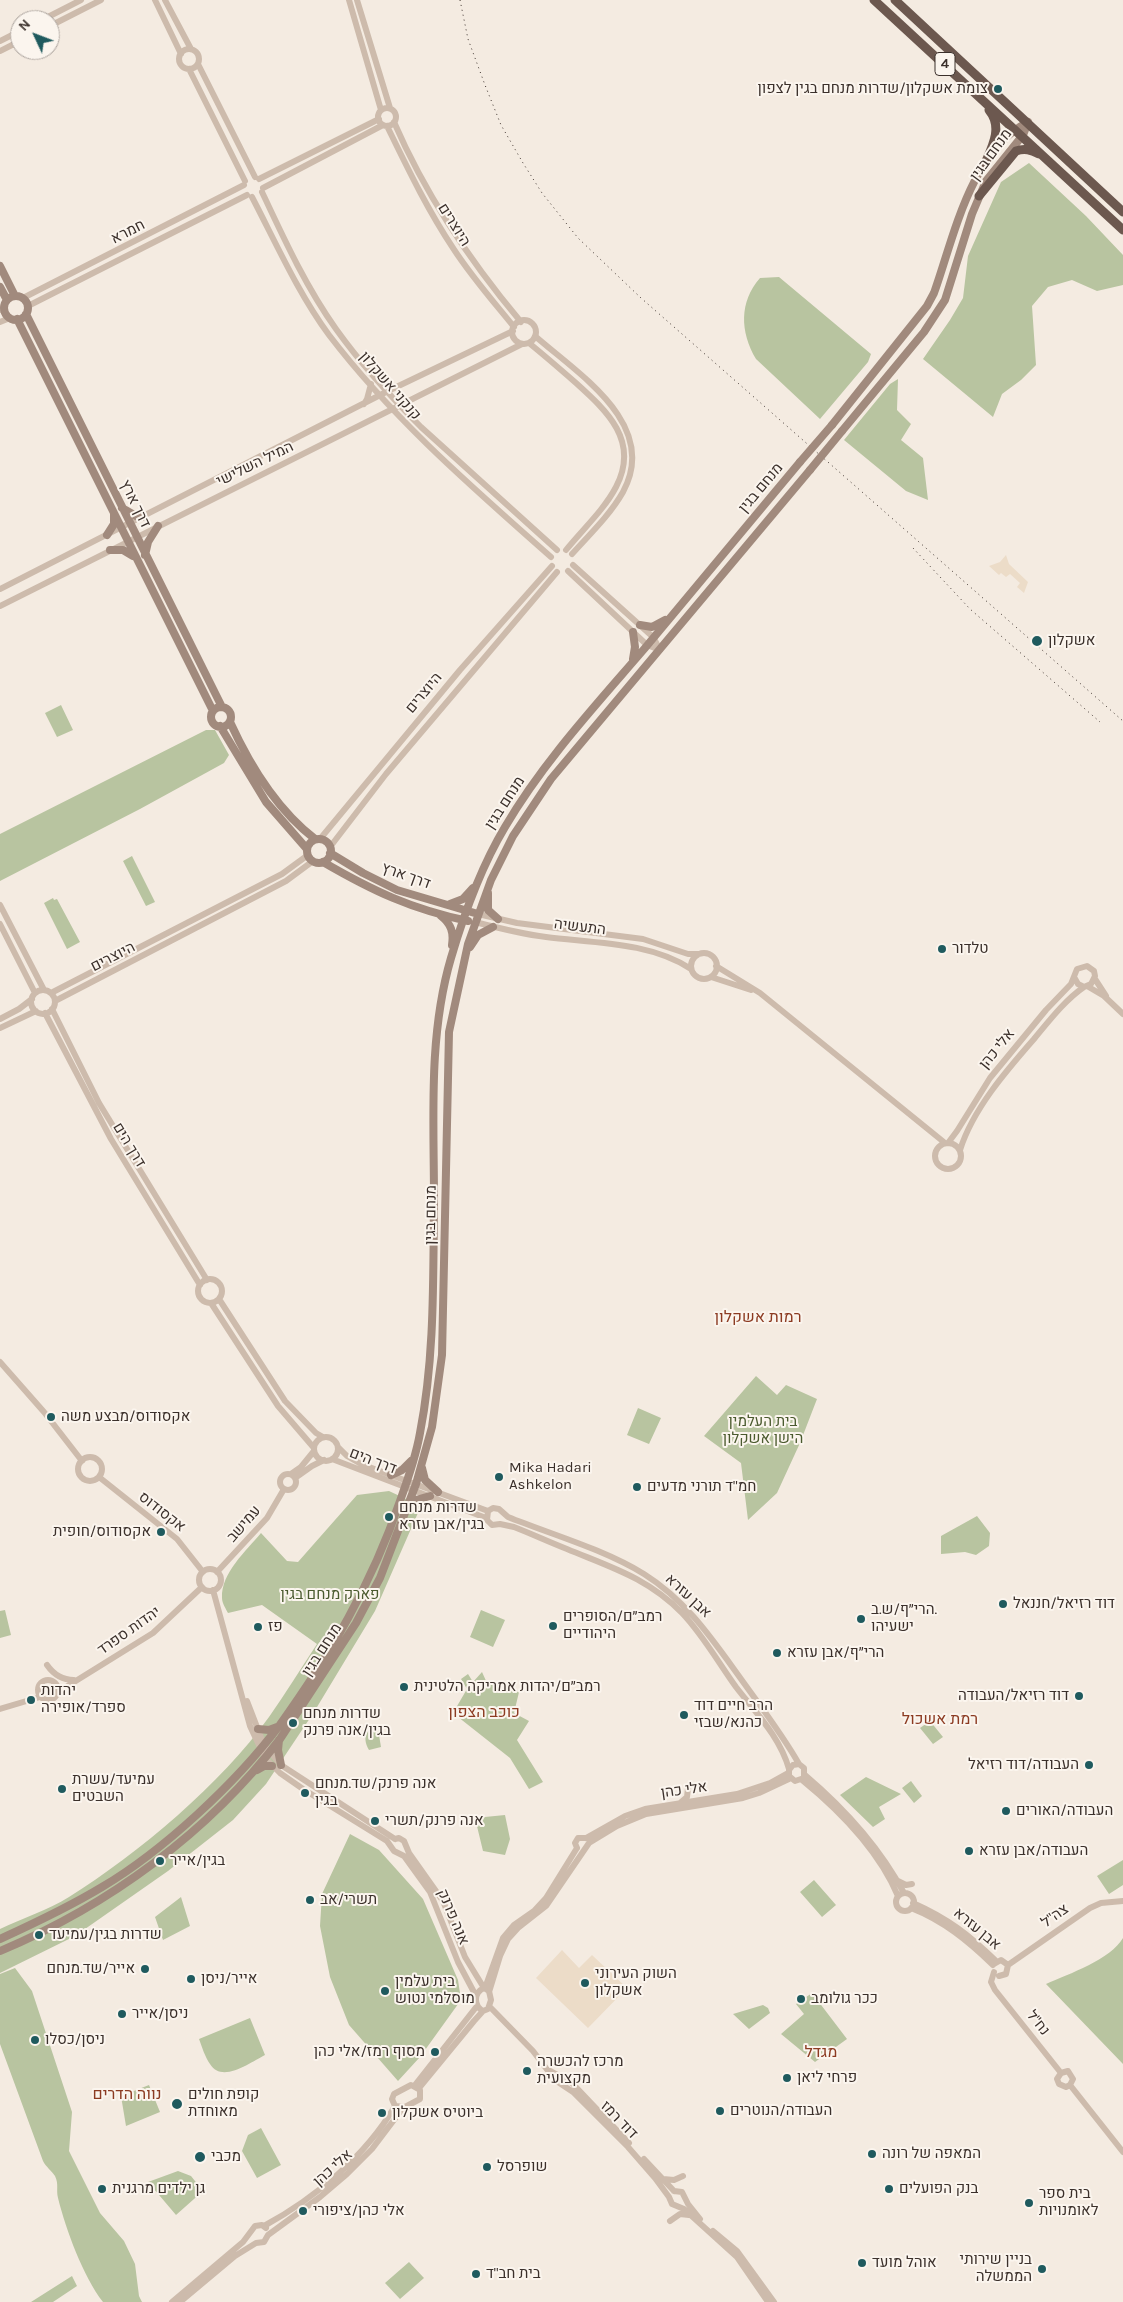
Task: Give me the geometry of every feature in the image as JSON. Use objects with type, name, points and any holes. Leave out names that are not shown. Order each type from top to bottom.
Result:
[{"type":"highway","name":"4","points":[[874,0],[1123,230]]},
{"type":"highway","name":"4","points":[[895,0],[1123,212]]},
{"type":"highway","points":[[968,85],[994,116],[997,124],[993,144],[983,168]]},
{"type":"highway","points":[[979,196],[1016,151],[1022,149],[1033,150],[1048,159]]},
{"type":"main road","name":"מנחם בגין","points":[[0,1939],[68,1907],[104,1886],[133,1866],[205,1806],[262,1747],[279,1726],[360,1598],[390,1529],[406,1484],[415,1455],[424,1412],[432,1310],[435,1069],[443,992],[450,960],[463,920],[479,881],[503,829],[524,796],[630,664],[832,425],[931,300],[971,186],[1015,129],[1028,122]]},
{"type":"main road","name":"מנחם בגין","points":[[0,1951],[64,1921],[136,1876],[211,1813],[267,1755],[280,1738],[366,1606],[394,1546],[415,1487],[432,1427],[442,1355],[449,1032],[463,963],[475,922],[491,880],[513,836],[551,779],[924,332],[945,300],[979,196],[994,169],[1022,135],[1028,122]]},
{"type":"main road","points":[[0,266],[19,297],[4,306],[0,287]]},
{"type":"main road","name":"דרך ארץ","points":[[19,297],[27,310],[121,507],[128,541],[213,711]]},
{"type":"main road","name":"דרך ארץ","points":[[4,306],[13,318],[114,512],[136,537],[222,707]]},
{"type":"main road","points":[[13,318],[27,310]]},
{"type":"main road","points":[[121,507],[136,516],[142,517]]},
{"type":"main road","points":[[107,534],[114,524],[114,512]]},
{"type":"main road","points":[[145,555],[148,542],[158,526]]},
{"type":"main road","points":[[110,550],[124,550],[137,559]]},
{"type":"main road","points":[[640,625],[652,627],[674,613]]},
{"type":"main road","points":[[630,664],[635,646],[633,632]]},
{"type":"main road","points":[[309,855],[309,844],[318,839],[300,826],[272,796],[243,749],[230,722],[230,712],[222,707],[213,711],[212,721],[220,726],[266,802],[309,855],[323,862],[330,850]]},
{"type":"main road","points":[[220,726],[225,726],[230,722]]},
{"type":"main road","name":"דרך ארץ","points":[[318,839],[330,850],[363,873],[397,890],[478,914]]},
{"type":"main road","name":"דרך ארץ","points":[[323,862],[377,892],[463,920]]},
{"type":"main road","points":[[491,880],[487,903],[488,910],[498,919]]},
{"type":"main road","points":[[445,904],[458,902],[463,899],[479,881]]},
{"type":"main road","points":[[440,914],[450,925],[453,932],[450,960]]},
{"type":"main road","name":"התעשיה","points":[[463,920],[475,922]]},
{"type":"main road","points":[[463,963],[478,935],[493,927]]},
{"type":"main road","points":[[391,1475],[408,1466],[415,1455]]},
{"type":"main road","points":[[423,1461],[425,1480],[438,1492]]},
{"type":"main road","points":[[408,1507],[416,1500],[430,1496]]},
{"type":"main road","points":[[258,1728],[269,1730],[279,1726]]},
{"type":"main road","points":[[280,1738],[278,1750],[281,1765]]},
{"type":"main road","points":[[250,1773],[264,1766],[272,1766]]},
{"type":"street","points":[[60,11],[81,0]]},
{"type":"street","points":[[60,21],[101,0]]},
{"type":"street","points":[[155,0],[181,54],[181,64],[189,69],[245,183]]},
{"type":"street","points":[[165,0],[191,49],[198,54],[198,64],[257,178],[383,123],[394,122]]},
{"type":"street","points":[[349,0],[381,110],[383,123]]},
{"type":"street","points":[[358,0],[390,108],[381,110]]},
{"type":"street","points":[[181,54],[191,49]]},
{"type":"street","points":[[189,69],[198,64]]},
{"type":"street","name":"היוצרים","points":[[390,108],[395,113],[394,122],[422,180],[459,243],[485,279],[521,322]]},
{"type":"street","points":[[262,190],[383,123]]},
{"type":"street","name":"היוצרים","points":[[383,123],[452,248],[513,329]]},
{"type":"street","name":"חמרא","points":[[19,297],[257,178]]},
{"type":"street","name":"קנקני אשקלון","points":[[257,178],[312,293],[336,330],[408,414],[557,550]]},
{"type":"street","name":"קנקני אשקלון","points":[[245,183],[250,196],[310,306],[329,335],[400,419],[551,557]]},
{"type":"street","name":"חמרא","points":[[27,310],[250,196],[257,196],[262,190]]},
{"type":"street","points":[[0,322],[13,318]]},
{"type":"street","points":[[526,343],[535,336],[536,330],[531,323],[521,322],[513,329],[515,340],[526,343],[601,406],[617,426],[622,438],[623,465],[616,488],[566,550]]},
{"type":"street","name":"המיל השלישי","points":[[0,589],[513,329]]},
{"type":"street","points":[[535,336],[607,400],[624,423],[629,436],[631,466],[623,491],[572,554],[573,564],[568,571]]},
{"type":"street","name":"המיל השלישי","points":[[0,606],[526,343]]},
{"type":"street","points":[[377,379],[398,386]]},
{"type":"street","points":[[363,404],[367,399],[371,384]]},
{"type":"street","points":[[408,414],[415,397]]},
{"type":"street","points":[[376,417],[386,416],[400,419]]},
{"type":"street","points":[[572,554],[566,550],[557,550],[551,557],[552,566],[557,572],[568,571],[647,645],[660,650]]},
{"type":"street","points":[[573,564],[653,637],[660,650]]},
{"type":"street","name":"היוצרים","points":[[318,839],[460,670],[552,566]]},
{"type":"street","name":"היוצרים","points":[[330,850],[386,774],[557,572]]},
{"type":"street","name":"היוצרים","points":[[51,993],[282,874],[309,855]]},
{"type":"street","name":"היוצרים","points":[[55,1001],[286,881],[309,855]]},
{"type":"street","points":[[0,905],[44,990],[51,993],[55,1001],[52,1009],[45,1013],[36,1011],[0,1028]]},
{"type":"street","name":"התעשיה","points":[[478,914],[498,919],[628,936],[658,943],[688,954],[699,954]]},
{"type":"street","name":"התעשיה","points":[[475,922],[545,937],[644,950],[679,961],[691,969]]},
{"type":"street","points":[[0,924],[33,996],[32,1006],[36,1011]]},
{"type":"street","points":[[760,993],[711,977],[699,978],[691,969],[691,962],[699,954],[711,956],[716,966],[760,993],[921,1126],[946,1143],[955,1144],[960,1150],[959,1163],[948,1168],[939,1164],[936,1159],[936,1151],[932,1139],[921,1126]]},
{"type":"street","points":[[1110,1001],[1086,986],[1078,984],[1074,977],[1077,969],[1084,965],[1092,968],[1095,978],[1110,1001],[1123,1014]]},
{"type":"street","points":[[711,977],[716,966]]},
{"type":"street","name":"אלי כהן","points":[[946,1143],[958,1131],[997,1068],[1050,1005],[1068,987],[1074,977]]},
{"type":"street","points":[[1086,986],[1091,984],[1095,978]]},
{"type":"street","name":"אלי כהן","points":[[960,1150],[981,1109],[1003,1075],[1051,1019],[1086,986]]},
{"type":"street","points":[[0,1019],[19,1009],[33,996],[44,990]]},
{"type":"street","name":"דרך הים","points":[[52,1009],[103,1111],[207,1280]]},
{"type":"street","name":"דרך הים","points":[[45,1013],[92,1107],[200,1285]]},
{"type":"street","points":[[936,1151],[946,1143]]},
{"type":"street","points":[[323,1438],[317,1441],[314,1449],[293,1476],[294,1487],[284,1489],[280,1485],[280,1478],[285,1474],[293,1476],[324,1460],[332,1459],[337,1454],[338,1447],[333,1439],[323,1438],[316,1433],[285,1401],[218,1299],[220,1288],[215,1281],[207,1280],[200,1285],[198,1290],[200,1298],[211,1303],[278,1406],[314,1449],[316,1456],[324,1460]]},
{"type":"street","points":[[211,1303],[218,1299]]},
{"type":"street","points":[[0,1362],[44,1412],[82,1461]]},
{"type":"street","name":"דרך הים","points":[[338,1447],[354,1460],[391,1475],[406,1484]]},
{"type":"street","points":[[92,1457],[98,1460],[102,1468],[99,1477],[90,1481],[82,1476],[79,1467],[82,1461],[92,1457]]},
{"type":"street","name":"דרך הים","points":[[332,1459],[406,1484]]},
{"type":"street","name":"אקסודוס","points":[[99,1477],[177,1539],[203,1572]]},
{"type":"street","points":[[406,1484],[438,1492],[487,1514],[492,1525],[500,1524],[504,1515],[501,1510],[496,1508],[487,1514]]},
{"type":"street","points":[[415,1487],[430,1496],[487,1514]]},
{"type":"street","name":"עמישב","points":[[217,1572],[267,1518],[284,1489]]},
{"type":"street","name":"אבן עזרא","points":[[504,1515],[616,1560],[644,1574],[668,1590],[689,1609],[709,1634],[766,1713],[799,1764]]},
{"type":"street","name":"אבן עזרא","points":[[500,1524],[526,1531],[613,1567],[640,1580],[664,1596],[683,1614],[765,1722],[779,1744],[790,1774]]},
{"type":"street","points":[[210,1570],[217,1572],[220,1577],[220,1584],[213,1590],[207,1590],[202,1587],[200,1578],[203,1572],[210,1570]]},
{"type":"street","name":"יהדות ספרד","points":[[58,1692],[160,1628],[202,1587]]},
{"type":"street","points":[[213,1590],[250,1726],[272,1766],[303,1789],[393,1842]]},
{"type":"street","points":[[47,1665],[57,1676],[74,1680]]},
{"type":"street","name":"יהדות ספרד","points":[[56,1683],[74,1680],[91,1673]]},
{"type":"street","points":[[44,1680],[56,1683],[58,1692],[50,1700],[39,1694],[39,1684],[44,1680]]},
{"type":"street","points":[[241,1688],[258,1728],[262,1747]]},
{"type":"street","points":[[0,1709],[20,1704],[39,1694]]},
{"type":"street","points":[[267,1755],[393,1842]]},
{"type":"street","points":[[804,1777],[797,1781],[790,1774],[793,1765],[799,1764],[804,1768],[804,1777],[851,1825],[901,1894],[911,1895],[912,1906],[904,1911],[898,1909],[896,1901],[901,1894]]},
{"type":"street","name":"אלי כהן","points":[[587,1840],[625,1816],[645,1809],[736,1794],[790,1774]]},
{"type":"street","name":"אלי כהן","points":[[587,1840],[646,1814],[743,1798],[759,1793],[790,1774]]},
{"type":"street","points":[[804,1777],[829,1795],[856,1822],[902,1884],[912,1884]]},
{"type":"street","points":[[680,1803],[687,1797],[688,1788]]},
{"type":"street","points":[[581,1837],[587,1840],[586,1849],[580,1849],[576,1840],[581,1837]]},
{"type":"street","name":"אנה פרנק","points":[[476,1996],[458,1962],[430,1892],[400,1852],[394,1851],[393,1842],[403,1840],[405,1847],[443,1901],[465,1957],[486,1990]]},
{"type":"street","points":[[400,1852],[405,1847]]},
{"type":"street","points":[[417,2087],[483,2011],[490,2007],[486,1990],[503,1946],[518,1928],[546,1906],[580,1849]]},
{"type":"street","points":[[896,1878],[901,1894]]},
{"type":"street","name":"צה\"ל","points":[[996,1969],[1006,1974],[1008,1965],[1090,1908],[1101,1903],[1123,1901]]},
{"type":"street","name":"אבן עזרא","points":[[912,1906],[949,1927],[974,1946],[996,1969]]},
{"type":"street","points":[[996,1969],[1003,1960],[1008,1965]]},
{"type":"street","name":"נח\"ל","points":[[996,1969],[995,1990],[1061,2072]]},
{"type":"street","points":[[417,2087],[477,2006],[476,1996],[479,1990],[486,1990]]},
{"type":"street","points":[[477,2006],[483,2011]]},
{"type":"street","name":"דוד רמז","points":[[490,2007],[526,2043],[558,2083],[573,2092],[613,2132],[669,2196]]},
{"type":"street","name":"דוד רמז","points":[[546,2067],[578,2088],[674,2191]]},
{"type":"street","points":[[1066,2071],[1072,2074],[1073,2081],[1066,2087],[1059,2084],[1058,2076],[1061,2072],[1066,2071]]},
{"type":"street","points":[[1070,2085],[1122,2149]]},
{"type":"street","name":"אלי כהן","points":[[264,2226],[316,2191],[347,2165],[379,2130],[395,2106],[392,2099],[394,2094],[408,2086],[417,2087],[420,2099],[403,2108],[372,2149],[348,2174],[268,2234]]},
{"type":"street","points":[[395,2106],[403,2108]]},
{"type":"street","points":[[661,2178],[674,2180],[683,2176]]},
{"type":"street","points":[[768,2302],[736,2257],[679,2205],[672,2204],[669,2196],[674,2191],[682,2192],[697,2216],[737,2251],[774,2302]]},
{"type":"street","points":[[679,2205],[685,2198]]},
{"type":"street","points":[[670,2221],[680,2214],[690,2215]]},
{"type":"street","points":[[172,2302],[192,2283],[238,2246],[255,2226],[264,2226],[268,2234],[264,2242],[256,2243],[235,2256],[180,2302]]},
{"type":"street","points":[[250,2234],[252,2240],[256,2243]]},
{"type":"green space","points":[[1029,163],[1086,216],[1123,255],[1123,285],[1097,291],[1072,280],[1048,287],[1032,306],[1036,365],[1021,380],[1002,394],[993,417],[923,359],[963,298],[968,256],[1001,182]]},
{"type":"green space","points":[[779,277],[871,354],[868,362],[820,419],[756,359],[747,338],[744,317],[745,307],[753,287],[760,278]]},
{"type":"green space","points":[[898,379],[897,410],[911,424],[901,440],[923,458],[928,500],[906,491],[844,440],[890,384]]},
{"type":"green space","points":[[61,705],[73,730],[57,737],[45,713]]},
{"type":"green space","points":[[206,730],[215,730],[229,755],[224,763],[140,809],[0,881],[0,834]]},
{"type":"green space","points":[[132,856],[155,902],[146,906],[123,861]]},
{"type":"green space","points":[[53,898],[54,900],[57,899],[80,942],[67,949],[44,903]]},
{"type":"green space","name":"בית העלמין הישן אשקלון","points":[[756,1376],[777,1395],[786,1385],[817,1399],[800,1443],[777,1493],[748,1520],[741,1463],[704,1436]]},
{"type":"green space","points":[[638,1408],[661,1418],[649,1444],[627,1435]]},
{"type":"green space","name":"פארק מנחם בגין","points":[[389,1491],[421,1506],[375,1611],[314,1712],[266,1784],[233,1820],[168,1871],[75,1936],[0,1973],[0,1929],[69,1897],[123,1860],[177,1816],[203,1792],[249,1742],[269,1717],[317,1644],[262,1605],[228,1613],[222,1600],[223,1589],[230,1571],[242,1555],[261,1533],[287,1561],[298,1562],[357,1495]]},
{"type":"green space","points":[[977,1516],[990,1533],[989,1546],[976,1555],[965,1552],[941,1554],[941,1536]]},
{"type":"green space","points":[[5,1610],[11,1635],[0,1638],[0,1611]]},
{"type":"green space","points":[[481,1610],[505,1620],[493,1647],[470,1637]]},
{"type":"green space","points":[[482,1672],[487,1683],[519,1692],[514,1713],[529,1721],[517,1740],[543,1782],[529,1789],[510,1758],[453,1713],[467,1689],[461,1679],[468,1674],[473,1682]]},
{"type":"green space","points":[[930,1721],[943,1737],[933,1744],[920,1728]]},
{"type":"green space","points":[[378,1729],[381,1747],[369,1750],[366,1740],[367,1733],[368,1731]]},
{"type":"green space","points":[[866,1777],[901,1794],[879,1807],[885,1819],[873,1827],[840,1795]]},
{"type":"green space","points":[[911,1781],[922,1796],[914,1803],[902,1788]]},
{"type":"green space","points":[[505,1815],[510,1839],[505,1855],[483,1851],[475,1818]]},
{"type":"green space","points":[[350,1834],[379,1850],[423,1899],[458,1980],[461,2000],[420,2057],[398,2081],[349,2025],[330,1977],[320,1926],[322,1894]]},
{"type":"green space","points":[[1123,1860],[1123,1885],[1109,1894],[1097,1876]]},
{"type":"green space","points":[[814,1880],[836,1905],[822,1917],[800,1892]]},
{"type":"green space","points":[[181,1897],[190,1926],[163,1940],[155,1917]]},
{"type":"green space","points":[[1123,1938],[1123,2064],[1046,1984],[1099,1959],[1117,1946]]},
{"type":"green space","points":[[15,1968],[32,1991],[72,2112],[69,2151],[100,2213],[124,2241],[135,2264],[139,2296],[142,2302],[103,2302],[82,2266],[70,2238],[58,2198],[56,2179],[43,2161],[0,2044],[0,1974]]},
{"type":"green space","points":[[812,1993],[847,2039],[815,2062],[781,2034],[804,2014],[796,2004]]},
{"type":"green space","points":[[763,2005],[768,2008],[770,2013],[749,2029],[733,2014]]},
{"type":"green space","points":[[250,2018],[265,2055],[237,2070],[222,2072],[215,2070],[210,2064],[199,2039]]},
{"type":"green space","points":[[149,2085],[160,2112],[126,2126],[121,2096]]},
{"type":"green space","points":[[261,2128],[281,2165],[257,2178],[242,2151],[248,2135]]},
{"type":"green space","points":[[178,2171],[191,2176],[203,2191],[176,2215],[148,2182]]},
{"type":"green space","points":[[409,2262],[424,2278],[400,2299],[385,2283]]},
{"type":"green space","points":[[72,2276],[77,2286],[53,2302],[31,2302]]},
{"type":"shaded area","points":[[1006,555],[1009,564],[1028,582],[1024,593],[1017,587],[1020,583],[1010,574],[1006,577],[1001,573],[999,575],[989,566],[1000,562]]},
{"type":"shaded area","points":[[562,1950],[579,1968],[592,1955],[627,1988],[588,2028],[536,1978]]},
{"type":"railway","points":[[460,0],[468,39],[501,125],[542,193],[578,238],[641,298],[1123,721]]},
{"type":"railway","points":[[913,548],[970,609],[1100,722]]},
{"type":"place","name":"צומת אשקלון/שדרות מנחם בגין לצפון","points":[[998,89]]},
{"type":"place","name":"אשקלון","points":[[1037,641]]},
{"type":"place","name":"טלדור","points":[[942,949]]},
{"type":"place","name":"אקסודוס/מבצע משה","points":[[51,1417]]},
{"type":"place","name":"Mika Hadari Ashkelon","points":[[499,1477]]},
{"type":"place","name":"חמ\"ד תורני מדעים","points":[[637,1487]]},
{"type":"place","name":"שדרות מנחם בגין/אבן עזרא","points":[[389,1517]]},
{"type":"place","name":"אקסודוס/חופית","points":[[161,1532]]},
{"type":"place","name":"דוד רזיאל/חננאל","points":[[1003,1604]]},
{"type":"place","name":"הרי״ף/ש.ב. ישעיהו","points":[[861,1619]]},
{"type":"place","name":"רמב״ם/הסופרים היהודיים","points":[[553,1626]]},
{"type":"place","name":"פז","points":[[258,1627]]},
{"type":"place","name":"הרי״ף/אבן עזרא","points":[[777,1653]]},
{"type":"place","name":"רמב״ם/יהדות אמריקה הלטינית","points":[[404,1687]]},
{"type":"place","name":"דוד רזיאל/העבודה","points":[[1079,1696]]},
{"type":"place","name":"יהדות ספרד/אופירה","points":[[31,1700]]},
{"type":"place","name":"הרב חיים דוד כהנא/שבזי","points":[[684,1715]]},
{"type":"place","name":"שדרות מנחם בגין/אנה פרנק","points":[[293,1723]]},
{"type":"place","name":"העבודה/דוד רזיאל","points":[[1089,1765]]},
{"type":"place","name":"עמיעד/עשרת השבטים","points":[[62,1789]]},
{"type":"place","name":"אנה פרנק/שד.מנחם בגין","points":[[305,1793]]},
{"type":"place","name":"העבודה/האורים","points":[[1006,1811]]},
{"type":"place","name":"אנה פרנק/תשרי","points":[[375,1821]]},
{"type":"place","name":"העבודה/אבן עזרא","points":[[969,1851]]},
{"type":"place","name":"בגין/אייר","points":[[160,1861]]},
{"type":"place","name":"תשרי/אב","points":[[310,1900]]},
{"type":"place","name":"שדרות בגין/עמיעד","points":[[39,1935]]},
{"type":"place","name":"אייר/שד.מנחם","points":[[145,1969]]},
{"type":"place","name":"אייר/ניסן","points":[[191,1979]]},
{"type":"place","name":"השוק העירוני אשקלון","points":[[585,1983]]},
{"type":"place","name":"בית עלמין מוסלמי נטוש","points":[[385,1991]]},
{"type":"place","name":"ככר גולומב","points":[[801,1999]]},
{"type":"place","name":"ניסן/אייר","points":[[122,2014]]},
{"type":"place","name":"ניסן/כסלו","points":[[35,2040]]},
{"type":"place","name":"מסוף רמז/אלי כהן","points":[[435,2052]]},
{"type":"place","name":"מרכז להכשרה מקצועית","points":[[527,2071]]},
{"type":"place","name":"פרחי ליאן","points":[[787,2078]]},
{"type":"place","name":"קופת חולים מאוחדת","points":[[177,2104]]},
{"type":"place","name":"העבודה/הנוטרים","points":[[720,2111]]},
{"type":"place","name":"ביוטיס אשקלון","points":[[382,2113]]},
{"type":"place","name":"המאפה של רונה","points":[[872,2154]]},
{"type":"place","name":"מכבי","points":[[200,2157]]},
{"type":"place","name":"שופרסל","points":[[487,2167]]},
{"type":"place","name":"גן ילדים מרגנית","points":[[102,2189]]},
{"type":"place","name":"בנק הפועלים","points":[[889,2189]]},
{"type":"place","name":"בית ספר לאומנויות","points":[[1029,2203]]},
{"type":"place","name":"אלי כהן/ציפורי","points":[[303,2211]]},
{"type":"place","name":"אוהל מועד","points":[[862,2263]]},
{"type":"place","name":"בניין שירותי הממשלה","points":[[1042,2269]]},
{"type":"place","name":"בית חב\"ד","points":[[476,2274]]},
{"type":"district","name":"רמות אשקלון","points":[[758,1317]]},
{"type":"district","name":"כוכב הצפון","points":[[484,1712]]},
{"type":"district","name":"רמת אשכול","points":[[940,1719]]},
{"type":"district","name":"מגדל","points":[[821,2052]]},
{"type":"district","name":"נווה הדרים","points":[[127,2094]]}]
